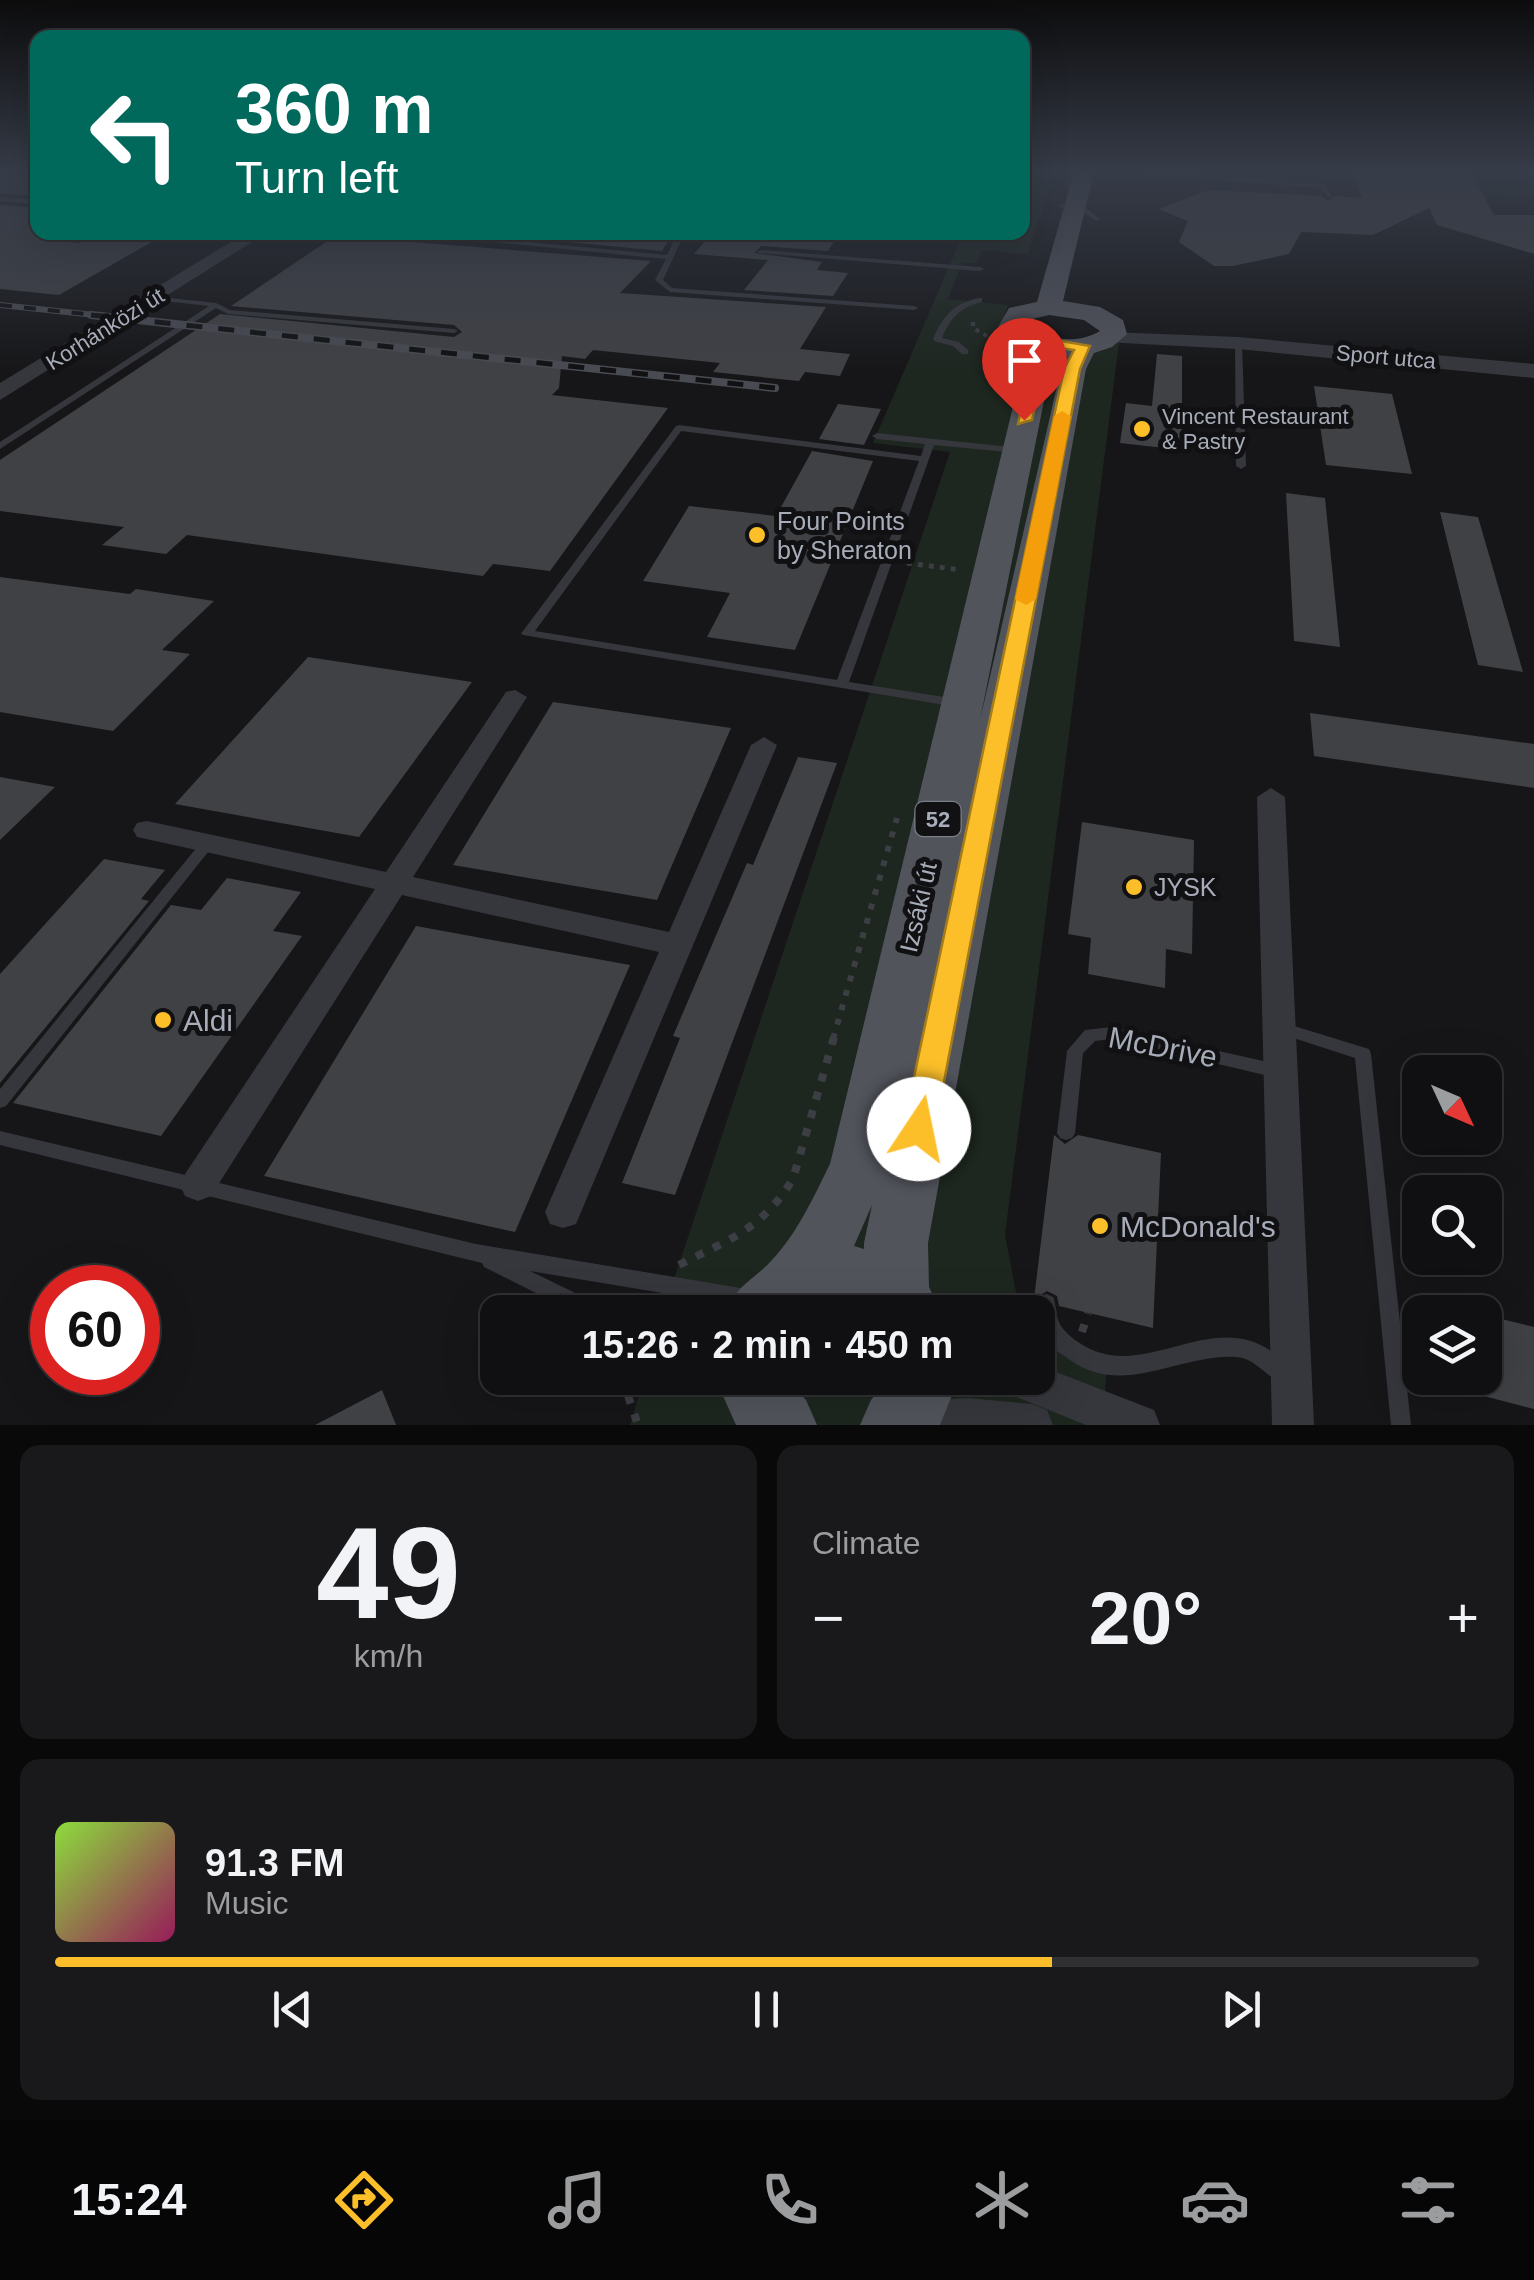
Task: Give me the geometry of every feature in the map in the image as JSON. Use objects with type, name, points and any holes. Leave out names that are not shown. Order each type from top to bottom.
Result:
[{"type":"main road","name":"Izsáki út","points":[[777,1295],[824,1242],[860,1165],[1038,361],[1024,329],[1071,238]]},
{"type":"main road","name":"Izsáki út","points":[[904,1295],[900,1223],[1072,369],[1094,322]]},
{"type":"main road","points":[[1024,329],[1094,322]]},
{"type":"main road","points":[[1024,329],[1094,322]]},
{"type":"main road","name":"52","points":[[782,1295],[842,1274],[872,1282],[888,1295]]},
{"type":"main road","points":[[896,1425],[917,1395]]},
{"type":"street","name":"Korhánközi út","points":[[4,388],[247,240]]},
{"type":"street","name":"Sport utca","points":[[1094,322],[1238,343],[1534,372]]},
{"type":"street","points":[[198,1185],[515,696]]},
{"type":"street","points":[[564,1212],[764,745]]},
{"type":"street","points":[[1270,797],[1293,1425]]},
{"type":"street","points":[[147,830],[678,946]]},
{"type":"street","points":[[1055,1392],[1139,1425]]},
{"type":"street","points":[[904,1425],[931,1419],[986,1417],[1032,1425]]},
{"type":"lane","points":[[475,240],[667,257]]},
{"type":"lane","points":[[677,240],[659,280],[670,290],[914,308]]},
{"type":"lane","points":[[760,252],[980,269]]},
{"type":"lane","points":[[155,298],[216,305],[228,312],[454,331]]},
{"type":"lane","points":[[965,352],[956,344],[937,339],[952,310],[963,300],[979,300]]},
{"type":"lane","points":[[0,446],[216,305]]},
{"type":"lane","points":[[1238,343],[1242,466]]},
{"type":"lane","points":[[924,459],[679,428],[527,633],[964,704]]},
{"type":"lane","points":[[877,436],[1017,450]]},
{"type":"lane","points":[[842,684],[931,441]]},
{"type":"lane","points":[[0,1101],[207,844]]},
{"type":"lane","points":[[1278,1027],[1363,1054],[1401,1425]]},
{"type":"lane","name":"McDrive","points":[[1066,1133],[1075,1051],[1091,1035],[1112,1033],[1280,1071]]},
{"type":"lane","points":[[0,1138],[476,1253],[647,1283],[749,1295]]},
{"type":"lane","points":[[476,1253],[560,1295]]},
{"type":"lane","points":[[1055,1333],[1100,1366],[1125,1370],[1238,1347],[1266,1358],[1291,1382]]},
{"type":"path","points":[[980,314],[973,328],[1024,329]]},
{"type":"path","points":[[914,564],[971,571]]},
{"type":"path","points":[[642,1295],[647,1283],[755,1230],[776,1210],[793,1180],[898,813]]},
{"type":"path","points":[[628,1395],[638,1425]]},
{"type":"shaded area","points":[[1033,238],[1028,254],[982,250],[976,263],[962,263],[948,299],[1008,305],[998,333],[1119,343],[1005,1235],[1017,1295],[669,1295],[950,452],[873,443],[960,241],[947,240]]},
{"type":"shaded area","points":[[1055,1336],[1106,1375],[1103,1425],[630,1425],[639,1395],[1055,1395]]},
{"type":"building","points":[[0,238],[79,243],[155,240],[59,295],[0,289]]},
{"type":"building","points":[[1180,238],[1297,238],[1289,254],[1233,266],[1214,266],[1179,242]]},
{"type":"building","points":[[1482,238],[1534,238],[1534,254]]},
{"type":"building","points":[[329,240],[386,240],[651,261],[620,293],[826,307],[800,349],[850,354],[840,376],[805,372],[799,381],[713,372],[720,363],[593,350],[585,359],[562,356],[559,388],[552,395],[668,408],[550,571],[493,564],[483,576],[187,535],[166,554],[102,545],[124,527],[0,511],[0,460],[220,314],[454,337],[462,332],[454,325],[231,306]]},
{"type":"building","points":[[548,240],[669,240],[662,251]]},
{"type":"building","points":[[706,240],[835,240],[828,251],[761,246],[754,253],[822,262],[817,270],[848,273],[833,296],[744,290],[768,260],[694,254]]},
{"type":"building","points":[[1157,354],[1182,356],[1182,450],[1120,443],[1126,403],[1152,406]]},
{"type":"building","points":[[1314,386],[1392,394],[1412,474],[1326,465]]},
{"type":"building","points":[[838,404],[881,409],[864,445],[819,439]]},
{"type":"building","name":"Four Points by Sheraton","points":[[812,451],[873,461],[795,650],[707,637],[730,593],[643,581],[689,506],[776,516]]},
{"type":"building","points":[[1286,493],[1325,498],[1340,647],[1294,641]]},
{"type":"building","points":[[1440,512],[1478,517],[1523,672],[1478,665]]},
{"type":"building","points":[[0,577],[130,594],[136,589],[214,601],[162,650],[190,654],[113,731],[0,712]]},
{"type":"building","points":[[308,657],[472,682],[359,837],[175,804]]},
{"type":"building","points":[[553,702],[731,728],[657,900],[453,865]]},
{"type":"building","points":[[1310,713],[1534,744],[1534,788],[1314,756]]},
{"type":"building","points":[[798,757],[837,763],[675,1195],[622,1183],[680,1038],[673,1036],[747,863],[753,865]]},
{"type":"building","points":[[0,777],[55,787],[0,840]]},
{"type":"building","name":"JYSK","points":[[1082,822],[1194,840],[1192,954],[1166,949],[1165,988],[1088,974],[1091,938],[1068,934]]},
{"type":"building","points":[[104,859],[165,870],[141,899],[149,901],[0,1083],[0,974]]},
{"type":"building","name":"Aldi","points":[[227,878],[301,892],[273,931],[302,936],[161,1136],[13,1103],[171,905],[201,910]]},
{"type":"building","points":[[416,926],[630,965],[515,1232],[264,1176]]},
{"type":"building","name":"McDonald's","points":[[1054,1135],[1065,1144],[1078,1135],[1161,1153],[1153,1328],[1059,1306],[1057,1296],[1047,1291],[1034,1295]]},
{"type":"building","points":[[1502,1319],[1534,1327],[1534,1409],[1484,1396],[1502,1395]]},
{"type":"building","points":[[382,1390],[396,1425],[315,1425]]},
{"type":"railway","points":[[0,305],[114,317]]},
{"type":"railway","points":[[91,315],[775,388]]},
{"type":"slow traffic","points":[[1026,599],[1062,416]]},
{"type":"place","name":"Vincent Restaurant & Pastry","points":[[1142,429]]},
{"type":"place","name":"Four Points by Sheraton","points":[[757,535]]},
{"type":"place","name":"JYSK","points":[[1134,887]]},
{"type":"place","name":"Aldi","points":[[163,1020]]},
{"type":"place","name":"McDonald's","points":[[1100,1226]]},
{"type":"route","points":[[919,1129],[1072,369],[1083,346],[1032,341],[1038,361],[1024,420]]}]
